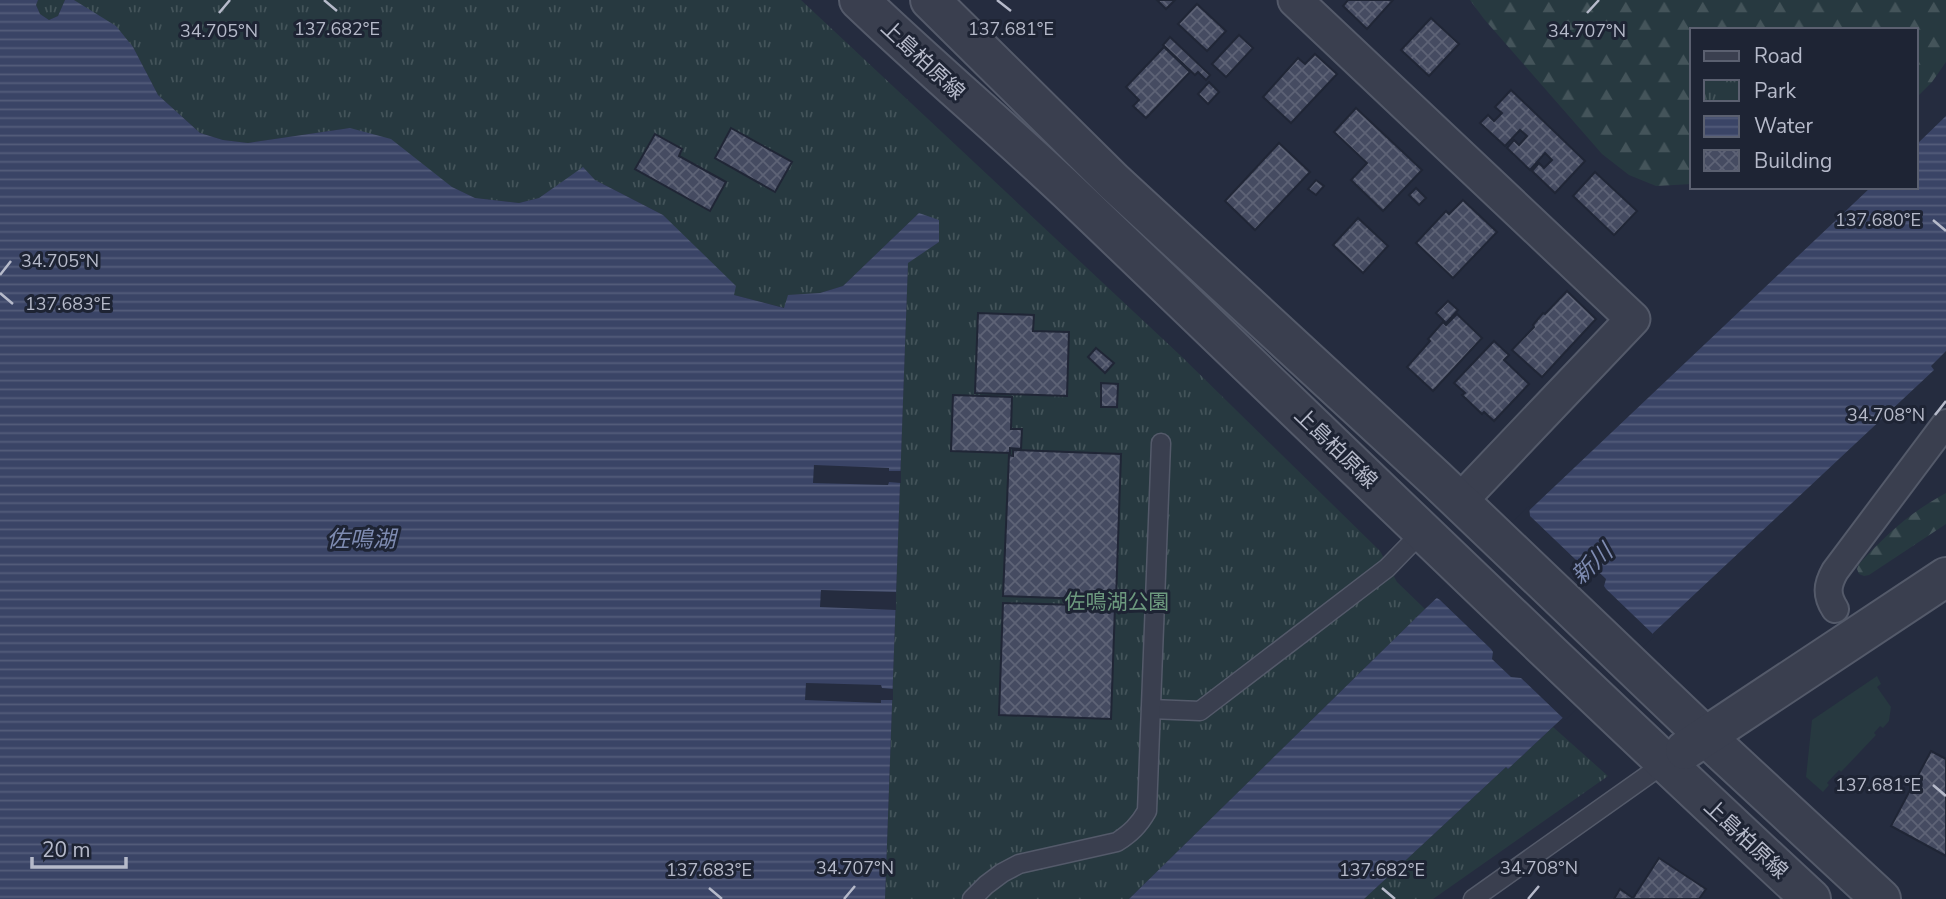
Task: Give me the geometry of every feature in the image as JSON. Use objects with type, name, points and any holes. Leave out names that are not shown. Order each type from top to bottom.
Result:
[{"type":"street","name":"上島柏原線","points":[[859,0],[1064,187],[1665,763],[1811,899]]},
{"type":"street","name":"上島柏原線","points":[[930,0],[1113,181],[1469,510],[1652,686],[1881,899]]},
{"type":"street","points":[[1295,0],[1633,319],[1469,510]]},
{"type":"street","points":[[1835,609],[1829,600],[1828,584],[1835,571],[1946,423]]},
{"type":"street","points":[[1665,763],[1942,588]]},
{"type":"lane","points":[[972,899],[1002,873],[1019,864],[1117,842],[1140,824],[1147,811],[1161,443]]},
{"type":"lane","points":[[1151,709],[1200,711],[1387,568],[1433,540]]},
{"type":"lane","points":[[1473,899],[1665,763]]},
{"type":"green space","points":[[38,0],[65,0],[58,16],[49,20],[40,14],[36,5]]},
{"type":"green space","name":"佐鳴湖公園","points":[[74,0],[801,0],[1181,356],[1380,551],[1397,582],[1425,609],[1129,899],[885,899],[908,262],[939,242],[919,213],[843,286],[820,293],[789,295],[785,308],[734,295],[663,215],[595,180],[583,168],[539,198],[519,203],[475,198],[350,128],[248,143],[223,140],[200,133],[158,95],[133,47]]},
{"type":"green space","points":[[1470,0],[1946,0],[1946,62],[1918,96],[1918,28],[1690,28],[1690,184],[1656,186],[1629,175],[1602,154]]},
{"type":"green space","points":[[1946,493],[1946,524],[1869,575],[1859,574],[1859,564],[1890,533],[1921,508]]},
{"type":"green space","points":[[1877,676],[1881,684],[1877,687],[1891,707],[1889,721],[1883,728],[1880,726],[1874,733],[1876,735],[1841,772],[1839,770],[1823,792],[1806,777],[1812,720]]},
{"type":"green space","points":[[1553,727],[1608,776],[1433,899],[1364,899],[1506,767],[1508,769]]},
{"type":"water","name":"佐鳴湖","points":[[0,0],[38,0],[36,5],[40,14],[49,20],[58,16],[65,0],[74,0],[116,26],[133,47],[158,95],[200,133],[223,140],[248,143],[350,128],[391,139],[452,187],[475,198],[519,203],[539,198],[583,167],[595,180],[663,215],[736,286],[734,295],[784,308],[788,295],[820,293],[843,286],[919,213],[939,220],[939,242],[908,263],[885,899],[0,899]]},
{"type":"water","name":"新川","points":[[1946,116],[1946,351],[1931,366],[1934,370],[1508,769],[1506,767],[1364,899],[1129,899],[1425,609],[1869,189],[1918,189],[1918,143]]},
{"type":"pier","points":[[814,465],[889,468],[889,471],[901,471],[901,483],[813,483]]},
{"type":"pier","points":[[1529,506],[1530,516],[1576,560],[1586,560],[1606,579],[1606,589],[1655,636],[1565,720],[1521,678],[1511,677],[1492,659],[1491,649],[1440,600],[1430,599]]},
{"type":"pier","points":[[821,590],[896,592],[896,610],[820,607]]},
{"type":"pier","points":[[806,683],[881,685],[882,688],[893,689],[893,700],[881,700],[881,703],[805,700]]},
{"type":"building","points":[[1157,0],[1175,0],[1166,9]]},
{"type":"building","points":[[1348,0],[1393,0],[1367,29],[1343,6]]},
{"type":"building","points":[[1197,4],[1226,31],[1207,51],[1178,24]]},
{"type":"building","points":[[1431,18],[1459,44],[1429,76],[1401,50]]},
{"type":"building","points":[[1239,35],[1253,48],[1226,77],[1212,64]]},
{"type":"building","points":[[1170,37],[1210,75],[1206,80],[1198,72],[1195,75],[1163,45]]},
{"type":"building","points":[[1164,47],[1190,72],[1146,118],[1133,106],[1139,100],[1126,87]]},
{"type":"building","points":[[1315,54],[1337,74],[1291,123],[1263,97],[1298,58],[1305,64]]},
{"type":"building","points":[[1209,82],[1219,92],[1208,104],[1198,94]]},
{"type":"building","points":[[1511,90],[1585,161],[1555,193],[1532,171],[1539,163],[1544,168],[1552,160],[1545,153],[1530,170],[1507,148],[1514,140],[1519,145],[1527,136],[1520,130],[1505,146],[1480,123],[1488,115],[1494,121],[1502,113],[1495,107]]},
{"type":"building","points":[[1356,108],[1422,170],[1383,211],[1351,180],[1367,163],[1334,132]]},
{"type":"building","points":[[731,128],[792,162],[775,192],[715,158]]},
{"type":"building","points":[[655,134],[682,149],[679,156],[726,182],[710,211],[635,169]]},
{"type":"building","points":[[1279,143],[1310,172],[1255,230],[1225,201]]},
{"type":"building","points":[[1595,172],[1637,211],[1614,235],[1573,196]]},
{"type":"building","points":[[1316,180],[1324,186],[1316,195],[1308,189]]},
{"type":"building","points":[[1416,188],[1426,198],[1419,205],[1409,195]]},
{"type":"building","points":[[1463,200],[1497,232],[1453,278],[1416,243],[1446,211],[1449,214]]},
{"type":"building","points":[[1358,218],[1388,246],[1363,273],[1333,245]]},
{"type":"building","points":[[1567,291],[1596,319],[1542,377],[1512,350],[1543,313]]},
{"type":"building","points":[[1448,301],[1458,310],[1446,323],[1436,313]]},
{"type":"building","points":[[978,313],[1034,315],[1033,331],[1069,332],[1067,396],[975,393]]},
{"type":"building","points":[[1457,314],[1482,338],[1433,391],[1407,367],[1443,322],[1446,325]]},
{"type":"building","points":[[1494,341],[1509,355],[1504,360],[1529,384],[1494,421],[1484,412],[1482,414],[1462,395],[1465,393],[1454,383]]},
{"type":"building","points":[[1096,348],[1114,363],[1105,373],[1088,357]]},
{"type":"building","points":[[1101,383],[1118,384],[1117,407],[1101,407]]},
{"type":"building","points":[[953,395],[1012,397],[1011,429],[1022,429],[1021,449],[1010,448],[1010,453],[951,451]]},
{"type":"building","points":[[1013,450],[1121,454],[1116,600],[1003,596],[1009,455],[1013,456]]},
{"type":"building","points":[[1003,603],[1115,606],[1111,719],[999,715]]},
{"type":"building","points":[[1931,751],[1946,759],[1946,856],[1891,826]]},
{"type":"building","points":[[1659,858],[1706,889],[1699,899],[1614,899],[1620,889],[1633,898]]}]
